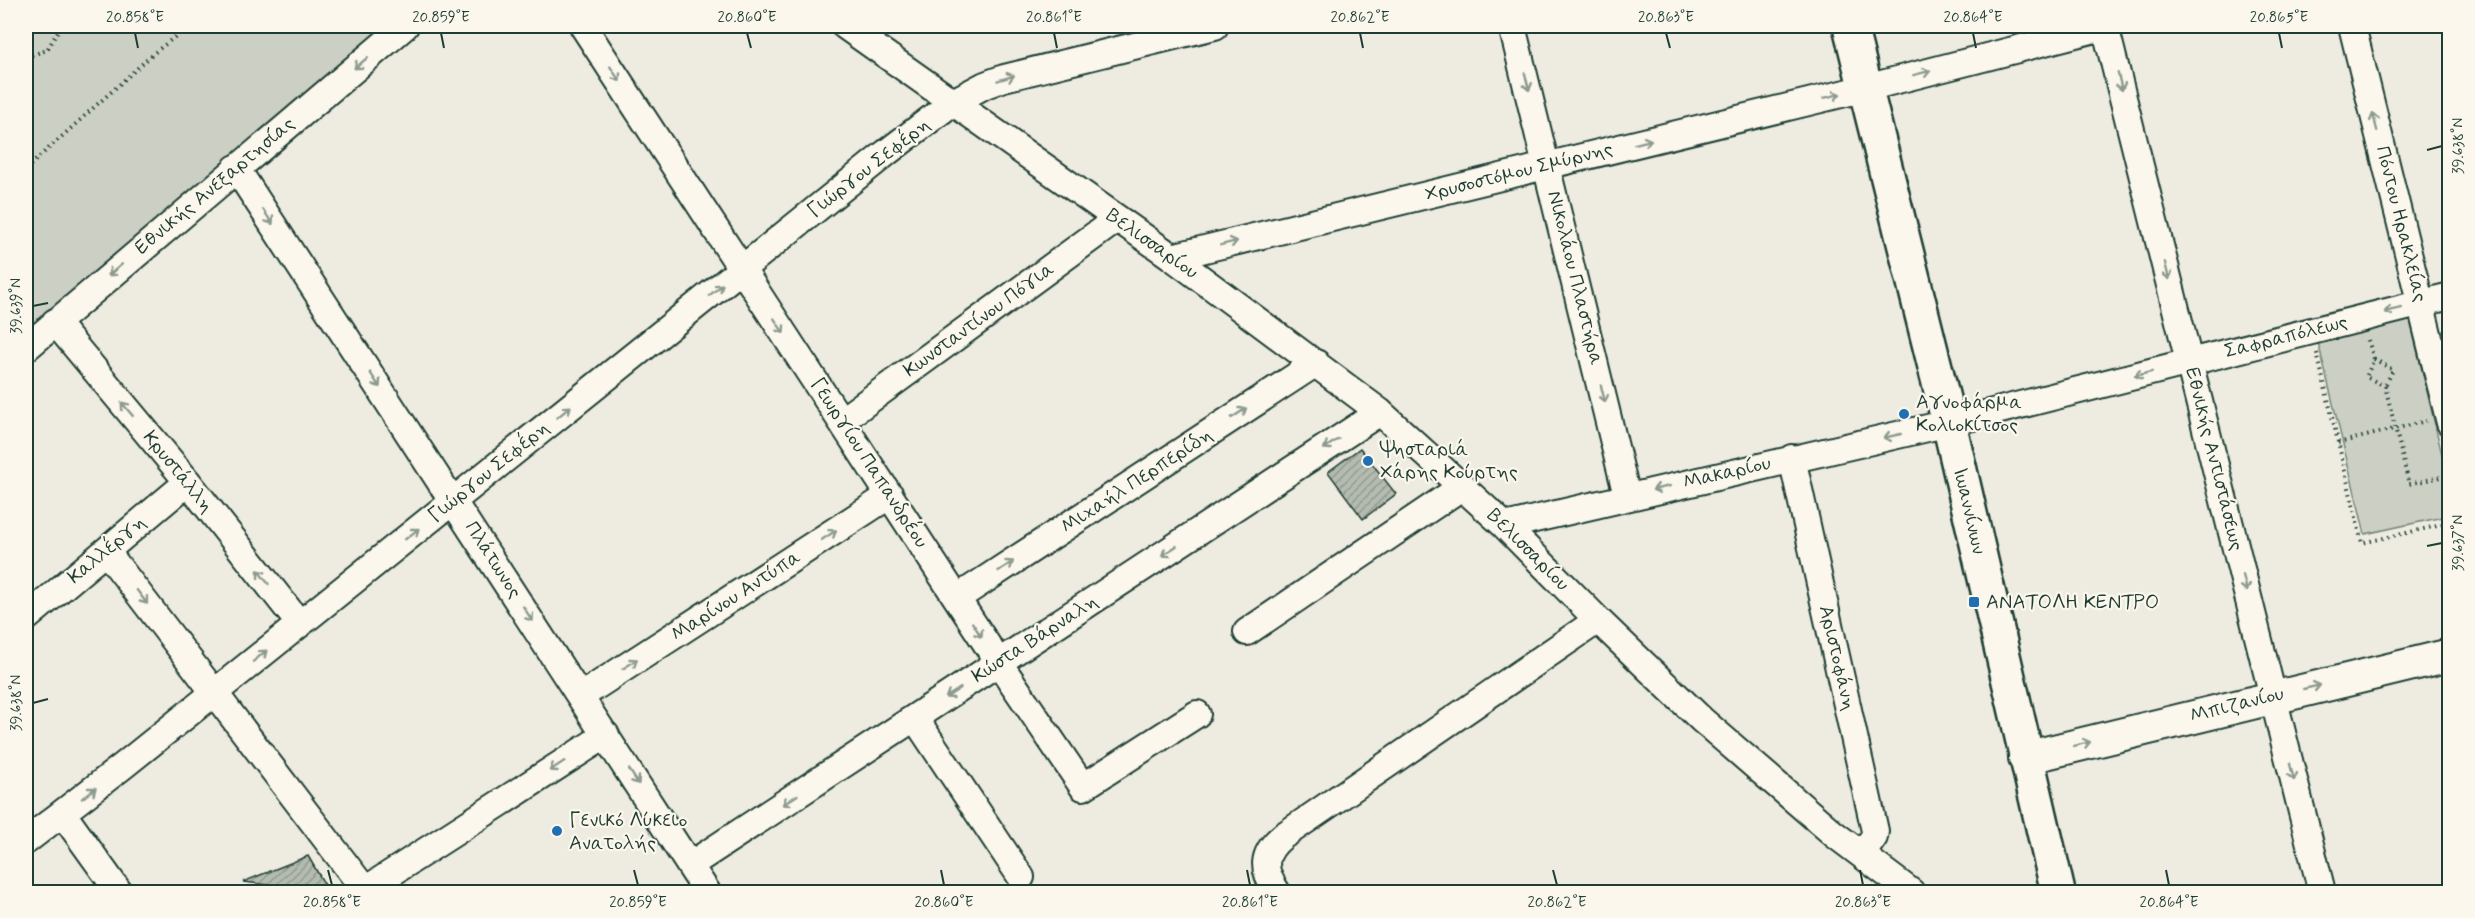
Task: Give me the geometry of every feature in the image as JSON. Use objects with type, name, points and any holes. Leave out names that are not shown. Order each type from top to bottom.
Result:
[{"type":"main road","name":"Ιωαννίνων","points":[[1850,26],[1949,423],[2025,758],[2058,892]]},
{"type":"street","name":"Εθνικής Ανεξαρτησίας","points":[[26,348],[405,26]]},
{"type":"street","name":"Γεωργίου Παπανδρέου","points":[[583,26],[999,663],[1083,787],[1197,714]]},
{"type":"street","name":"Βελισσαρίου","points":[[845,26],[1172,257],[1380,412],[1464,486],[1702,720],[1834,834],[1911,892]]},
{"type":"street","name":"Γιώργου Σεφέρη","points":[[26,841],[63,814],[886,153],[953,102],[1004,78],[1215,26]]},
{"type":"street","name":"Νικολάου Πλαστήρα","points":[[1512,26],[1627,496]]},
{"type":"street","name":"Χρυσοστόμου Σμύρνης","points":[[1172,257],[1866,88],[2106,26]]},
{"type":"street","name":"Εθνικής Αντιστάσεως","points":[[2106,26],[2322,892]]},
{"type":"street","name":"Πόντου Ηρακλείας","points":[[2352,26],[2449,419]]},
{"type":"street","name":"Πλάτωνος","points":[[236,168],[707,892]]},
{"type":"street","name":"Κωνσταντίνου Πόγια","points":[[841,421],[1117,219]]},
{"type":"street","name":"Σαφραπόλεως","points":[[1949,423],[2450,296]]},
{"type":"street","name":"Κρυστάλλη","points":[[55,322],[188,482],[299,623]]},
{"type":"street","name":"Μιχαήλ Περπερίδη","points":[[957,598],[1317,363]]},
{"type":"street","name":"Κώστα Βάρναλη","points":[[690,866],[1380,412]]},
{"type":"street","name":"Μακαρίου","points":[[1505,526],[1949,423]]},
{"type":"street","name":"Αριστοφάνη","points":[[1792,458],[1875,831],[1874,837],[1862,854]]},
{"type":"street","name":"Καλλέργη","points":[[26,618],[188,482]]},
{"type":"street","points":[[1247,632],[1464,486]]},
{"type":"street","name":"Μαρίνου Αντύπα","points":[[581,696],[890,495]]},
{"type":"street","points":[[106,551],[363,891],[606,735]]},
{"type":"street","points":[[1277,892],[1269,880],[1266,861],[1270,849],[1283,836],[1598,620]]},
{"type":"street","name":"Μπιζανίου","points":[[2025,758],[2450,654]]},
{"type":"street","points":[[915,718],[1021,877]]},
{"type":"street","points":[[63,814],[119,892]]},
{"type":"path","points":[[26,57],[46,50],[62,26]]},
{"type":"path","points":[[26,169],[154,52],[189,26]]},
{"type":"path","points":[[2362,317],[2374,359],[2366,377],[2385,386]]},
{"type":"path","points":[[2312,330],[2362,543],[2450,523]]},
{"type":"path","points":[[2374,359],[2393,370],[2385,386],[2409,484],[2450,475]]},
{"type":"path","points":[[2338,443],[2395,428],[2449,419]]},
{"type":"shaded area","points":[[26,26],[390,26],[26,336]]},
{"type":"shaded area","points":[[2410,320],[2449,484],[2449,513],[2447,516],[2365,534],[2318,342]]},
{"type":"building","points":[[1360,448],[1396,494],[1363,519],[1328,472]]},
{"type":"building","points":[[308,856],[329,892],[243,882]]},
{"type":"place","name":"Αγνοφάρμα Κολιοκίτσος","points":[[1904,414]]},
{"type":"place","name":"Ψησταριά Χάρης Κούρτης","points":[[1368,461]]},
{"type":"place","name":"ΑΝΑΤΟΛΗ ΚΕΝΤΡΟ","points":[[1974,602]]},
{"type":"place","name":"Γενικό Λύκειο Ανατολής","points":[[557,831]]}]
